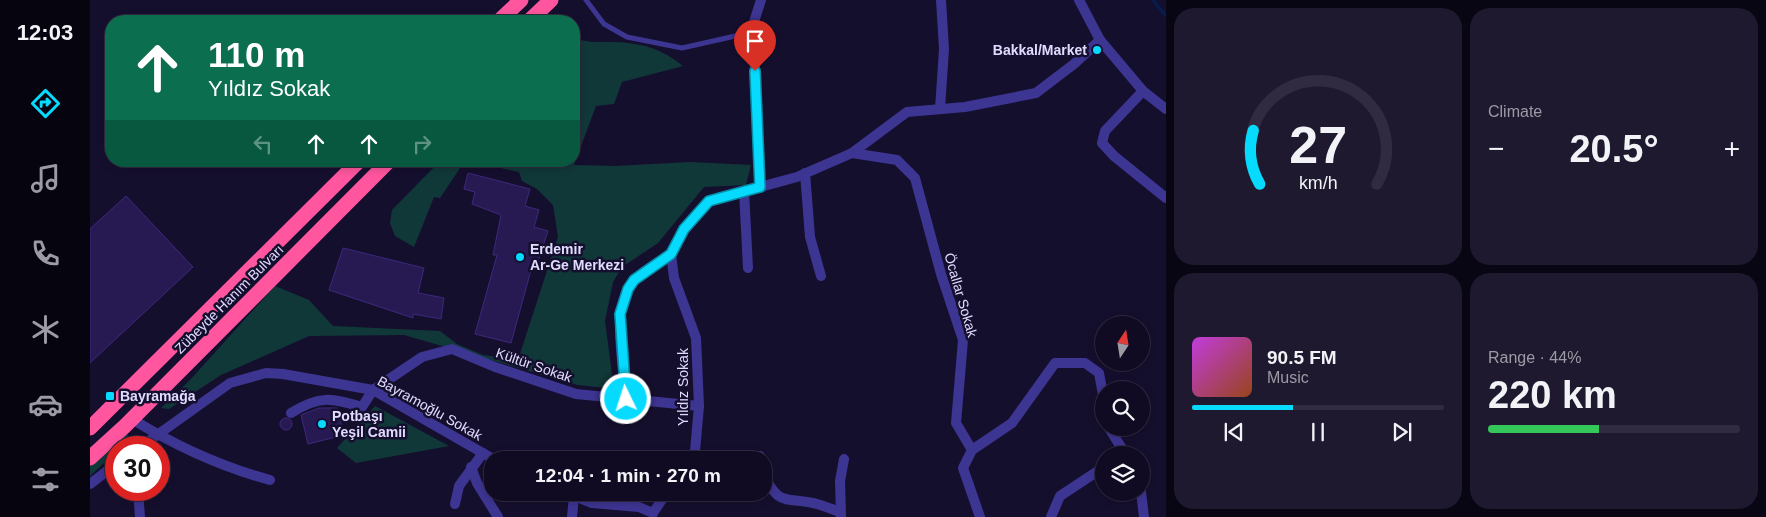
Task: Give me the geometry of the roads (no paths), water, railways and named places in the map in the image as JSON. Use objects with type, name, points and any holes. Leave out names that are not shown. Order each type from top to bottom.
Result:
[{"type":"highway","points":[[505,15],[521,0]]},
{"type":"highway","points":[[535,15],[550,0]]},
{"type":"highway","name":"Zübeyde Hanım Bulvarı","points":[[90,428],[353,167]]},
{"type":"highway","name":"Zübeyde Hanım Bulvarı","points":[[90,458],[132,419],[383,167]]},
{"type":"street","points":[[760,187],[753,25],[761,0]]},
{"type":"street","points":[[940,0],[944,49],[940,109]]},
{"type":"street","points":[[1079,0],[1100,40],[1143,91],[1166,109]]},
{"type":"street","points":[[626,399],[620,314],[628,289],[634,280],[671,254],[684,229],[709,201],[805,173],[852,153],[907,112],[965,107],[1036,93],[1074,64],[1100,40]]},
{"type":"street","points":[[1143,91],[1105,131],[1102,143],[1114,156],[1166,198]]},
{"type":"street","name":"Öcallar Sokak","points":[[852,153],[897,160],[916,178],[941,274],[963,340],[956,423],[972,450]]},
{"type":"street","points":[[805,173],[810,237],[821,276]]},
{"type":"street","points":[[744,191],[748,268]]},
{"type":"street","name":"Yıldız Sokak","points":[[671,254],[674,278],[696,338],[699,406],[696,451]]},
{"type":"street","name":"Kültür Sokak","points":[[291,413],[307,403],[332,398],[362,407],[373,390],[422,356],[452,349],[495,367],[576,394],[699,406]]},
{"type":"street","points":[[980,517],[964,468],[972,450],[1012,423],[1055,363],[1085,363],[1099,373],[1100,381]]},
{"type":"street","name":"Bayramoğlu Sokak","points":[[160,435],[230,383],[266,373],[301,376],[373,390],[483,453]]},
{"type":"street","points":[[132,419],[160,435],[243,472],[270,480]]},
{"type":"street","points":[[455,504],[459,486],[483,453]]},
{"type":"street","points":[[772,488],[782,499],[814,503],[841,514],[840,481],[844,459]]},
{"type":"street","points":[[471,467],[477,482],[498,517]]},
{"type":"street","points":[[90,484],[105,472]]},
{"type":"street","points":[[1052,517],[1060,496],[1095,473]]},
{"type":"street","points":[[139,501],[140,517]]},
{"type":"street","points":[[570,501],[572,517]]},
{"type":"street","points":[[587,501],[639,507],[653,515],[662,501]]},
{"type":"street","points":[[1142,501],[1144,517]]},
{"type":"lane","points":[[586,0],[604,24],[627,37],[682,48],[754,32]]},
{"type":"waterway","points":[[1153,0],[1166,16]]},
{"type":"place","name":"Bakkal/Market","points":[[1097,50]]},
{"type":"place","name":"Erdemir Ar-Ge Merkezi","points":[[520,257]]},
{"type":"place","name":"Bayramağa","points":[[110,396]]},
{"type":"place","name":"Potbaşı Yeşil Camii","points":[[322,424]]}]
